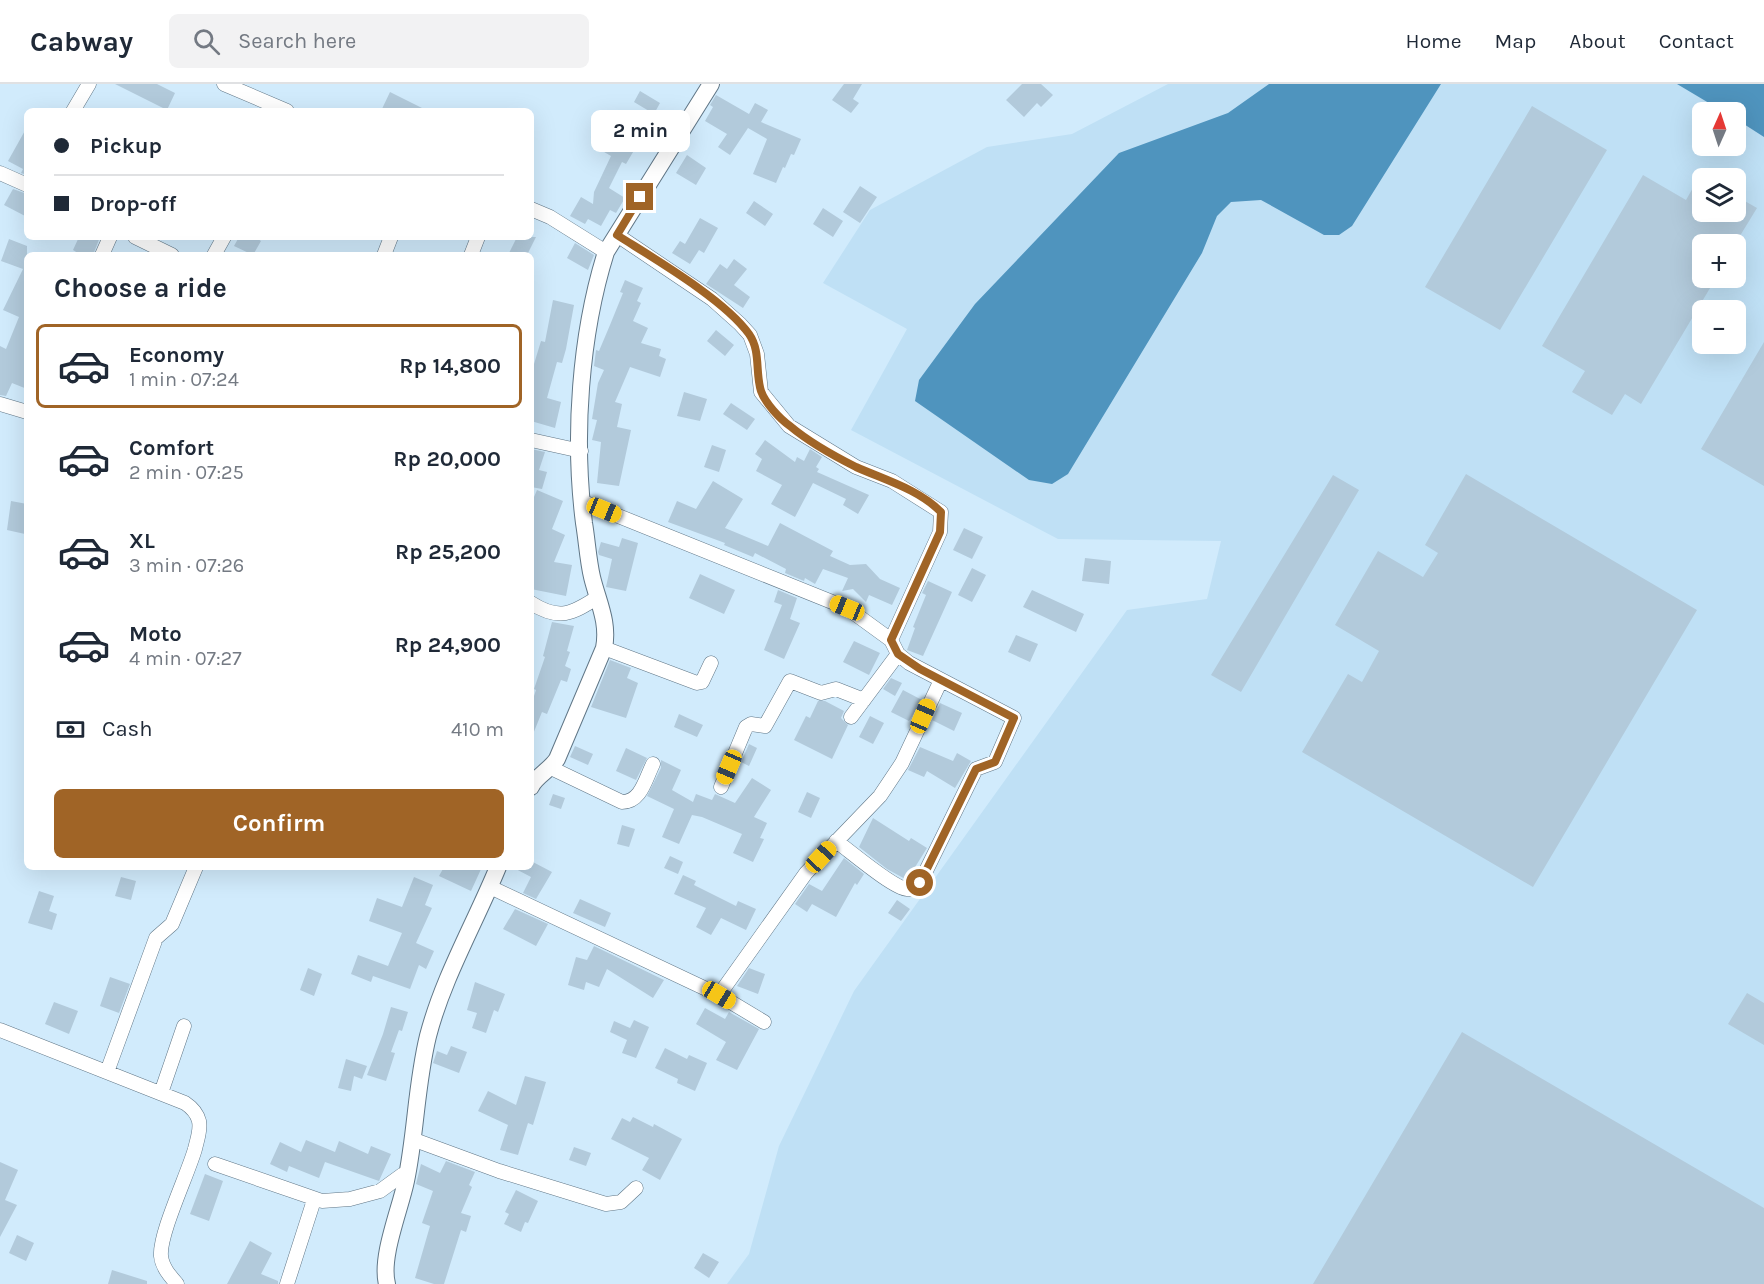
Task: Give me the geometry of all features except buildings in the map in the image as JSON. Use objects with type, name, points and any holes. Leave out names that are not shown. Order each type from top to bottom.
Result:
[{"type":"street","points":[[74,108],[89,84]]},
{"type":"street","points":[[224,84],[280,108]]},
{"type":"street","points":[[534,781],[551,768],[604,648],[606,637],[603,615],[592,577],[581,501],[580,451],[584,353],[597,280],[606,252],[711,84]]},
{"type":"street","points":[[0,173],[24,184]]},
{"type":"street","points":[[534,209],[606,252]]},
{"type":"street","points":[[617,235],[712,299],[750,335],[757,354],[761,392],[789,426],[856,467],[892,481],[941,512],[940,532],[891,640]]},
{"type":"street","points":[[141,240],[166,252]]},
{"type":"street","points":[[0,404],[24,411]]},
{"type":"street","points":[[534,441],[580,451]]},
{"type":"street","points":[[581,501],[847,608],[891,640],[898,654],[920,669],[1014,718],[995,762],[976,769],[920,883],[915,888],[900,887],[836,841]]},
{"type":"street","points":[[534,605],[552,614],[569,614],[598,597]]},
{"type":"street","points":[[604,648],[698,683],[706,677],[711,663]]},
{"type":"street","points":[[851,717],[898,654]]},
{"type":"street","points":[[719,995],[783,903],[836,841],[880,796],[902,763],[941,680]]},
{"type":"street","points":[[721,787],[746,727],[751,724],[765,726],[790,681],[821,693],[836,689],[864,700]]},
{"type":"street","points":[[551,768],[622,802],[630,802],[636,799],[653,764]]},
{"type":"street","points":[[107,1072],[156,938],[172,924],[195,870]]},
{"type":"street","points":[[387,1284],[386,1262],[408,1173],[418,1083],[429,1034],[442,994],[497,870]]},
{"type":"street","points":[[490,887],[719,995],[764,1022]]},
{"type":"street","points":[[161,1093],[184,1026]]},
{"type":"street","points":[[0,1030],[185,1103],[195,1112],[200,1123],[189,1168],[162,1244],[161,1257],[164,1268],[177,1284]]},
{"type":"street","points":[[412,1139],[499,1171],[606,1204],[621,1202],[636,1188]]},
{"type":"street","points":[[215,1164],[315,1200],[334,1202],[380,1191],[408,1173]]},
{"type":"street","points":[[287,1284],[315,1200]]},
{"type":"shaded area","points":[[1168,84],[1764,84],[1764,1284],[727,1284],[749,1254],[779,1146],[854,991],[1127,610],[1207,599],[1221,541],[1058,539],[851,430],[907,329],[823,283],[870,210],[987,147],[1072,134]]},
{"type":"water","points":[[1269,84],[1441,84],[1352,226],[1339,235],[1324,235],[1261,200],[1231,202],[1217,216],[1202,253],[1068,474],[1052,484],[1029,480],[915,401],[919,380],[975,304],[1119,153],[1228,113]]},
{"type":"water","points":[[1677,84],[1764,84],[1764,137],[1746,125],[1746,102],[1707,102]]},
{"type":"route","points":[[640,197],[617,235],[712,299],[750,335],[757,354],[761,392],[771,407],[789,426],[829,452],[856,467],[892,481],[941,512],[940,532],[891,640],[898,654],[909,663],[1014,718],[995,762],[976,769],[920,883]]}]
